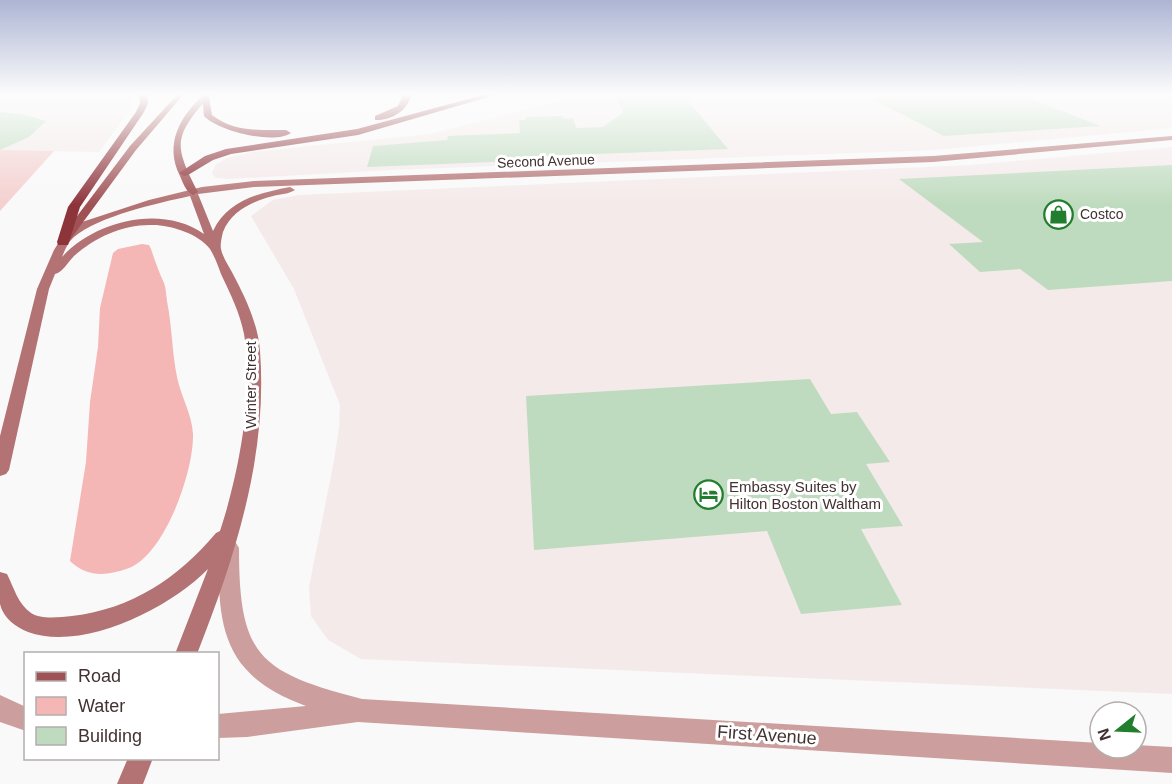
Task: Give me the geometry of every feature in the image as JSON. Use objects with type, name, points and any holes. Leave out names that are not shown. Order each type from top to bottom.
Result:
[{"type":"highway","points":[[63,242],[74,207],[126,132]]},
{"type":"highway","points":[[257,132],[294,132]]},
{"type":"highway","points":[[184,172],[209,158],[229,151],[353,132]]},
{"type":"main road","points":[[63,242],[148,132]]},
{"type":"main road","name":"Winter Street","points":[[181,132],[176,154],[193,192]]},
{"type":"street","name":"Second Avenue","points":[[63,242],[80,228],[100,218],[193,192],[254,184],[353,183],[933,159],[1172,138]]},
{"type":"street","name":"Second Avenue","points":[[215,248],[221,223],[231,211],[247,202],[279,192],[353,183]]},
{"type":"street","name":"Winter Street","points":[[187,652],[217,574],[242,482],[249,443],[253,357],[246,316],[193,192]]},
{"type":"street","points":[[43,290],[59,266],[77,247],[99,233],[124,224],[147,221],[174,224],[199,235],[215,248]]},
{"type":"street","points":[[0,470],[43,290],[53,261],[63,242]]},
{"type":"street","points":[[0,580],[8,600],[24,619],[48,627],[85,625],[122,614],[166,592],[192,573],[213,552],[230,528]]},
{"type":"street","name":"First Avenue","points":[[230,528],[228,596],[234,631],[244,653],[265,674],[291,689],[319,700],[362,711]]},
{"type":"street","points":[[0,707],[9,714],[24,718]]},
{"type":"street","name":"First Avenue","points":[[219,726],[362,711],[1172,760]]},
{"type":"street","points":[[130,784],[141,760]]},
{"type":"shaded area","points":[[0,132],[114,132],[99,152],[0,150]]},
{"type":"shaded area","points":[[439,132],[1133,132],[935,150],[389,170],[230,179],[216,178],[212,174],[215,165],[227,158],[252,152]]},
{"type":"shaded area","points":[[1172,147],[1172,694],[361,659],[328,640],[311,616],[309,587],[333,466],[340,405],[294,289],[251,216],[273,200],[298,195],[971,165]]},
{"type":"shaded area","points":[[0,150],[54,151],[0,211]]},
{"type":"water","points":[[142,244],[149,245],[165,285],[177,377],[192,427],[192,450],[183,489],[175,510],[154,546],[142,560],[129,568],[113,573],[91,573],[70,561],[86,462],[100,308],[113,253],[118,249]]},
{"type":"building","points":[[0,132],[35,132],[29,137],[0,150]]},
{"type":"building","points":[[713,132],[728,149],[515,157],[515,161],[367,167],[373,146],[447,140],[448,136],[520,133]]},
{"type":"building","points":[[935,132],[1013,132],[944,136]]},
{"type":"building","name":"Costco","points":[[1172,165],[1172,281],[1048,290],[1020,269],[980,272],[949,244],[983,242],[899,179]]},
{"type":"building","name":"Embassy Suites by Hilton Boston Waltham","points":[[810,379],[831,414],[857,412],[890,462],[866,464],[903,526],[861,529],[902,605],[801,614],[767,531],[534,550],[526,396]]},
{"type":"place","name":"Costco","points":[[1059,214]]},
{"type":"place","name":"Embassy Suites by Hilton Boston Waltham","points":[[708,495]]}]
